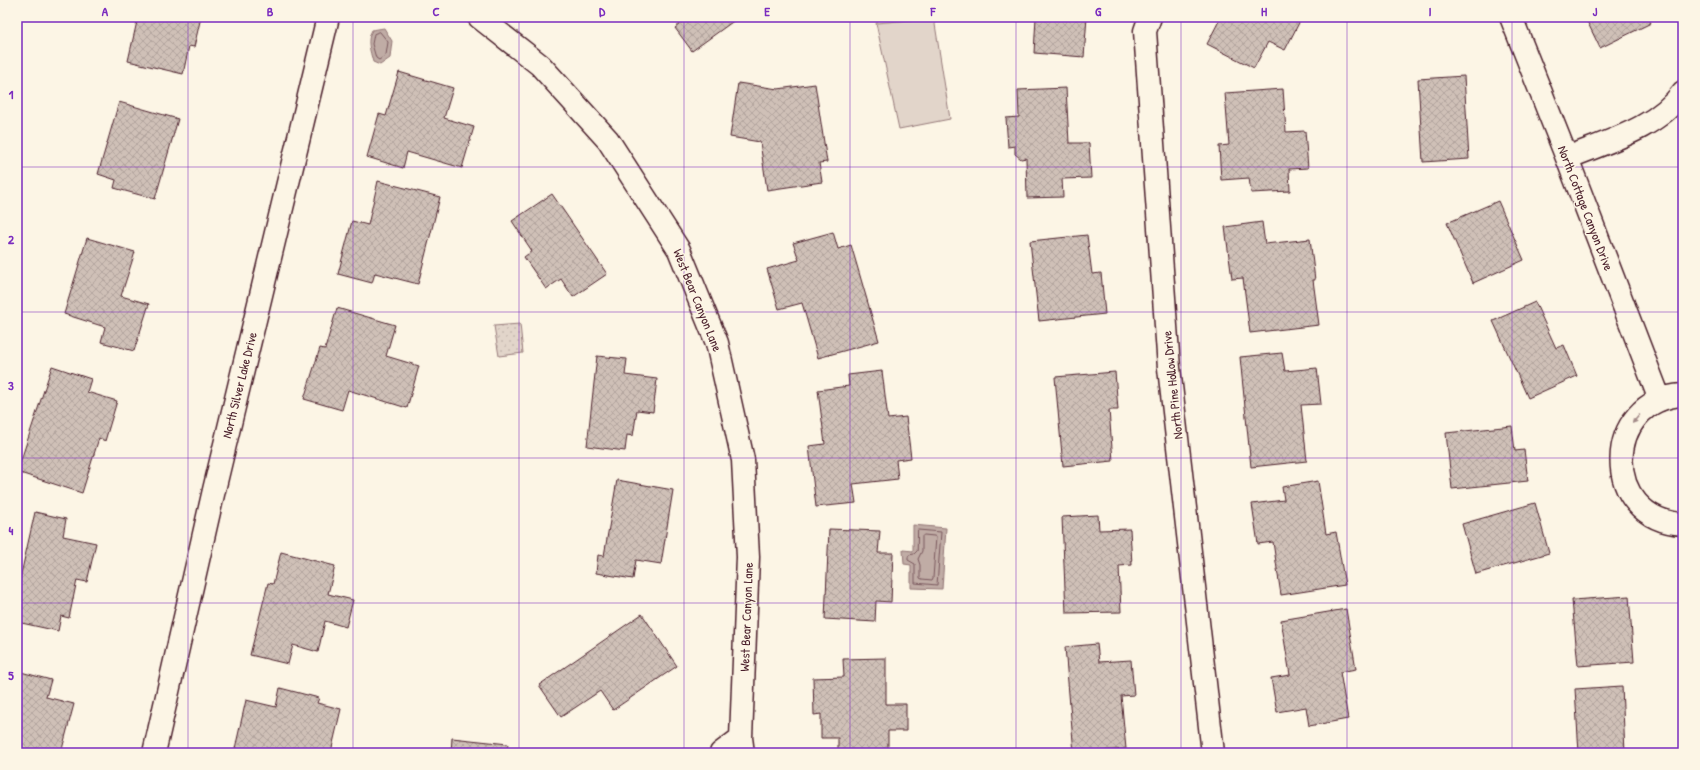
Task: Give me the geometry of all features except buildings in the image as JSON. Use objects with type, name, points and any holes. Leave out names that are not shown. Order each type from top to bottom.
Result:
[{"type":"street","name":"North Silver Lake Drive","points":[[154,753],[214,490],[328,17]]},
{"type":"street","name":"West Bear Canyon Lane","points":[[479,17],[540,65],[608,140],[679,250],[717,343],[743,460],[748,557],[742,746]]},
{"type":"street","name":"North Pine Hollow Drive","points":[[1150,17],[1145,31],[1169,368],[1213,753]]},
{"type":"street","name":"North Cottage Canyon Drive","points":[[1511,17],[1660,400]]},
{"type":"street","points":[[1567,158],[1647,125],[1673,105],[1683,92]]},
{"type":"street","points":[[1683,395],[1660,400],[1642,411],[1629,427],[1622,446],[1621,466],[1626,486],[1637,504],[1654,516],[1673,523],[1683,524]]},
{"type":"street","points":[[721,753],[742,746]]},
{"type":"shaded area","points":[[934,18],[950,119],[899,129],[876,23]]},
{"type":"shaded area","points":[[520,324],[523,353],[499,356],[494,326]]},
{"type":"water","points":[[384,28],[392,41],[390,58],[380,65],[373,62],[369,46],[369,38],[372,30]]},
{"type":"water","points":[[913,525],[946,528],[942,589],[911,588],[911,565],[904,564],[903,550],[913,551]]}]
